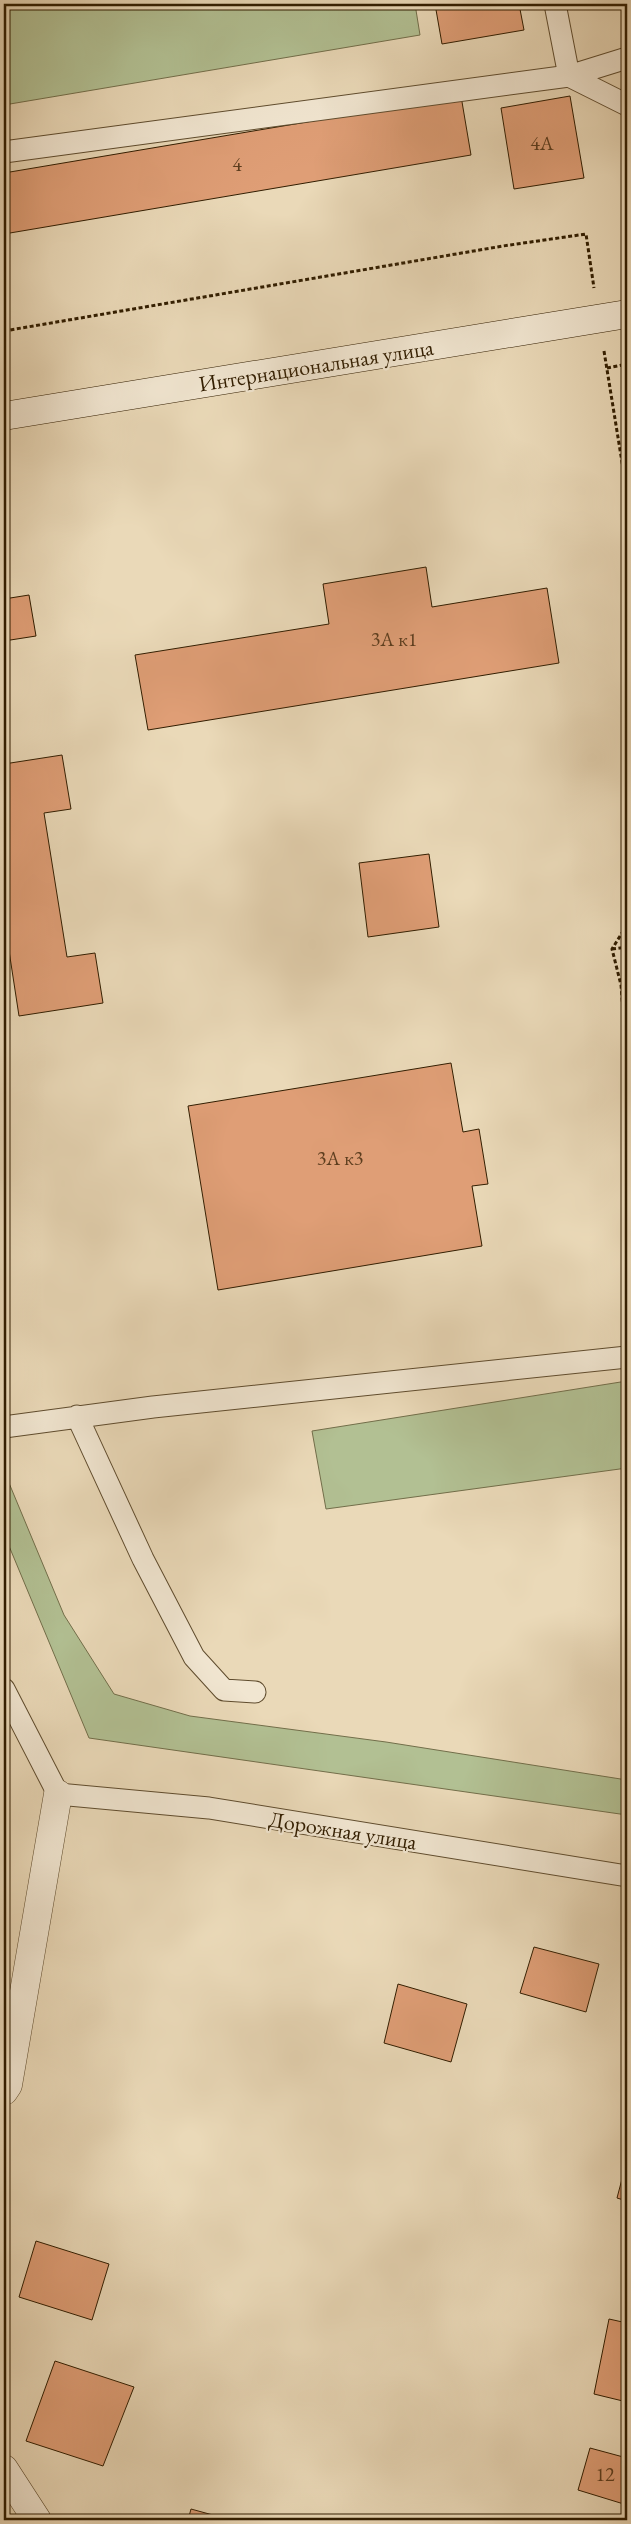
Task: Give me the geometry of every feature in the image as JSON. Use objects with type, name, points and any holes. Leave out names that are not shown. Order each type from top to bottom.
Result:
[{"type":"main road","name":"Интернациональная улица","points":[[4,416],[627,314]]},
{"type":"main road","points":[[4,2091],[8,2085],[58,1794]]},
{"type":"main road","points":[[4,2468],[37,2520]]},
{"type":"lane","points":[[555,4],[569,76]]},
{"type":"lane","points":[[4,152],[569,76],[627,58]]},
{"type":"lane","points":[[569,76],[627,105]]},
{"type":"lane","points":[[4,1427],[77,1416],[627,1357]]},
{"type":"lane","points":[[77,1416],[143,1559],[194,1656],[224,1690],[255,1692]]},
{"type":"lane","points":[[4,1689],[58,1794]]},
{"type":"lane","name":"Дорожная улица","points":[[58,1794],[209,1808],[627,1876]]},
{"type":"path","points":[[4,331],[493,247],[586,234],[627,493]]},
{"type":"path","points":[[607,368],[627,364]]},
{"type":"path","points":[[627,925],[612,950],[621,985],[627,1060]]},
{"type":"path","points":[[612,950],[627,947]]},
{"type":"green space","points":[[4,4],[415,4],[420,35],[4,105]]},
{"type":"green space","points":[[627,1381],[627,1468],[326,1509],[312,1431]]},
{"type":"green space","points":[[4,1471],[64,1615],[114,1694],[190,1716],[386,1742],[627,1780],[627,1815],[89,1738],[4,1534]]},
{"type":"building","points":[[435,4],[519,4],[524,30],[442,44]]},
{"type":"building","points":[[461,96],[471,155],[4,234],[4,173]]},
{"type":"building","points":[[570,96],[584,178],[514,189],[501,108]]},
{"type":"building","points":[[426,567],[432,607],[547,588],[559,663],[148,730],[135,655],[329,624],[323,584]]},
{"type":"building","points":[[29,595],[36,636],[4,641],[4,599]]},
{"type":"building","points":[[62,755],[71,809],[44,813],[67,957],[95,953],[103,1003],[19,1016],[4,918],[4,764]]},
{"type":"building","points":[[429,854],[439,927],[368,937],[359,863]]},
{"type":"building","points":[[451,1063],[463,1132],[479,1129],[488,1184],[472,1186],[482,1246],[218,1290],[188,1106]]},
{"type":"building","points":[[534,1947],[599,1964],[586,2012],[520,1993]]},
{"type":"building","points":[[398,1984],[467,2004],[451,2062],[384,2043]]},
{"type":"building","points":[[627,2160],[627,2201],[617,2198]]},
{"type":"building","points":[[36,2241],[109,2264],[92,2320],[19,2297]]},
{"type":"building","points":[[609,2319],[627,2323],[627,2402],[594,2394]]},
{"type":"building","points":[[55,2361],[134,2387],[103,2466],[26,2441]]},
{"type":"building","points":[[590,2448],[627,2458],[627,2505],[578,2490]]},
{"type":"building","points":[[191,2509],[231,2520],[188,2520]]}]
